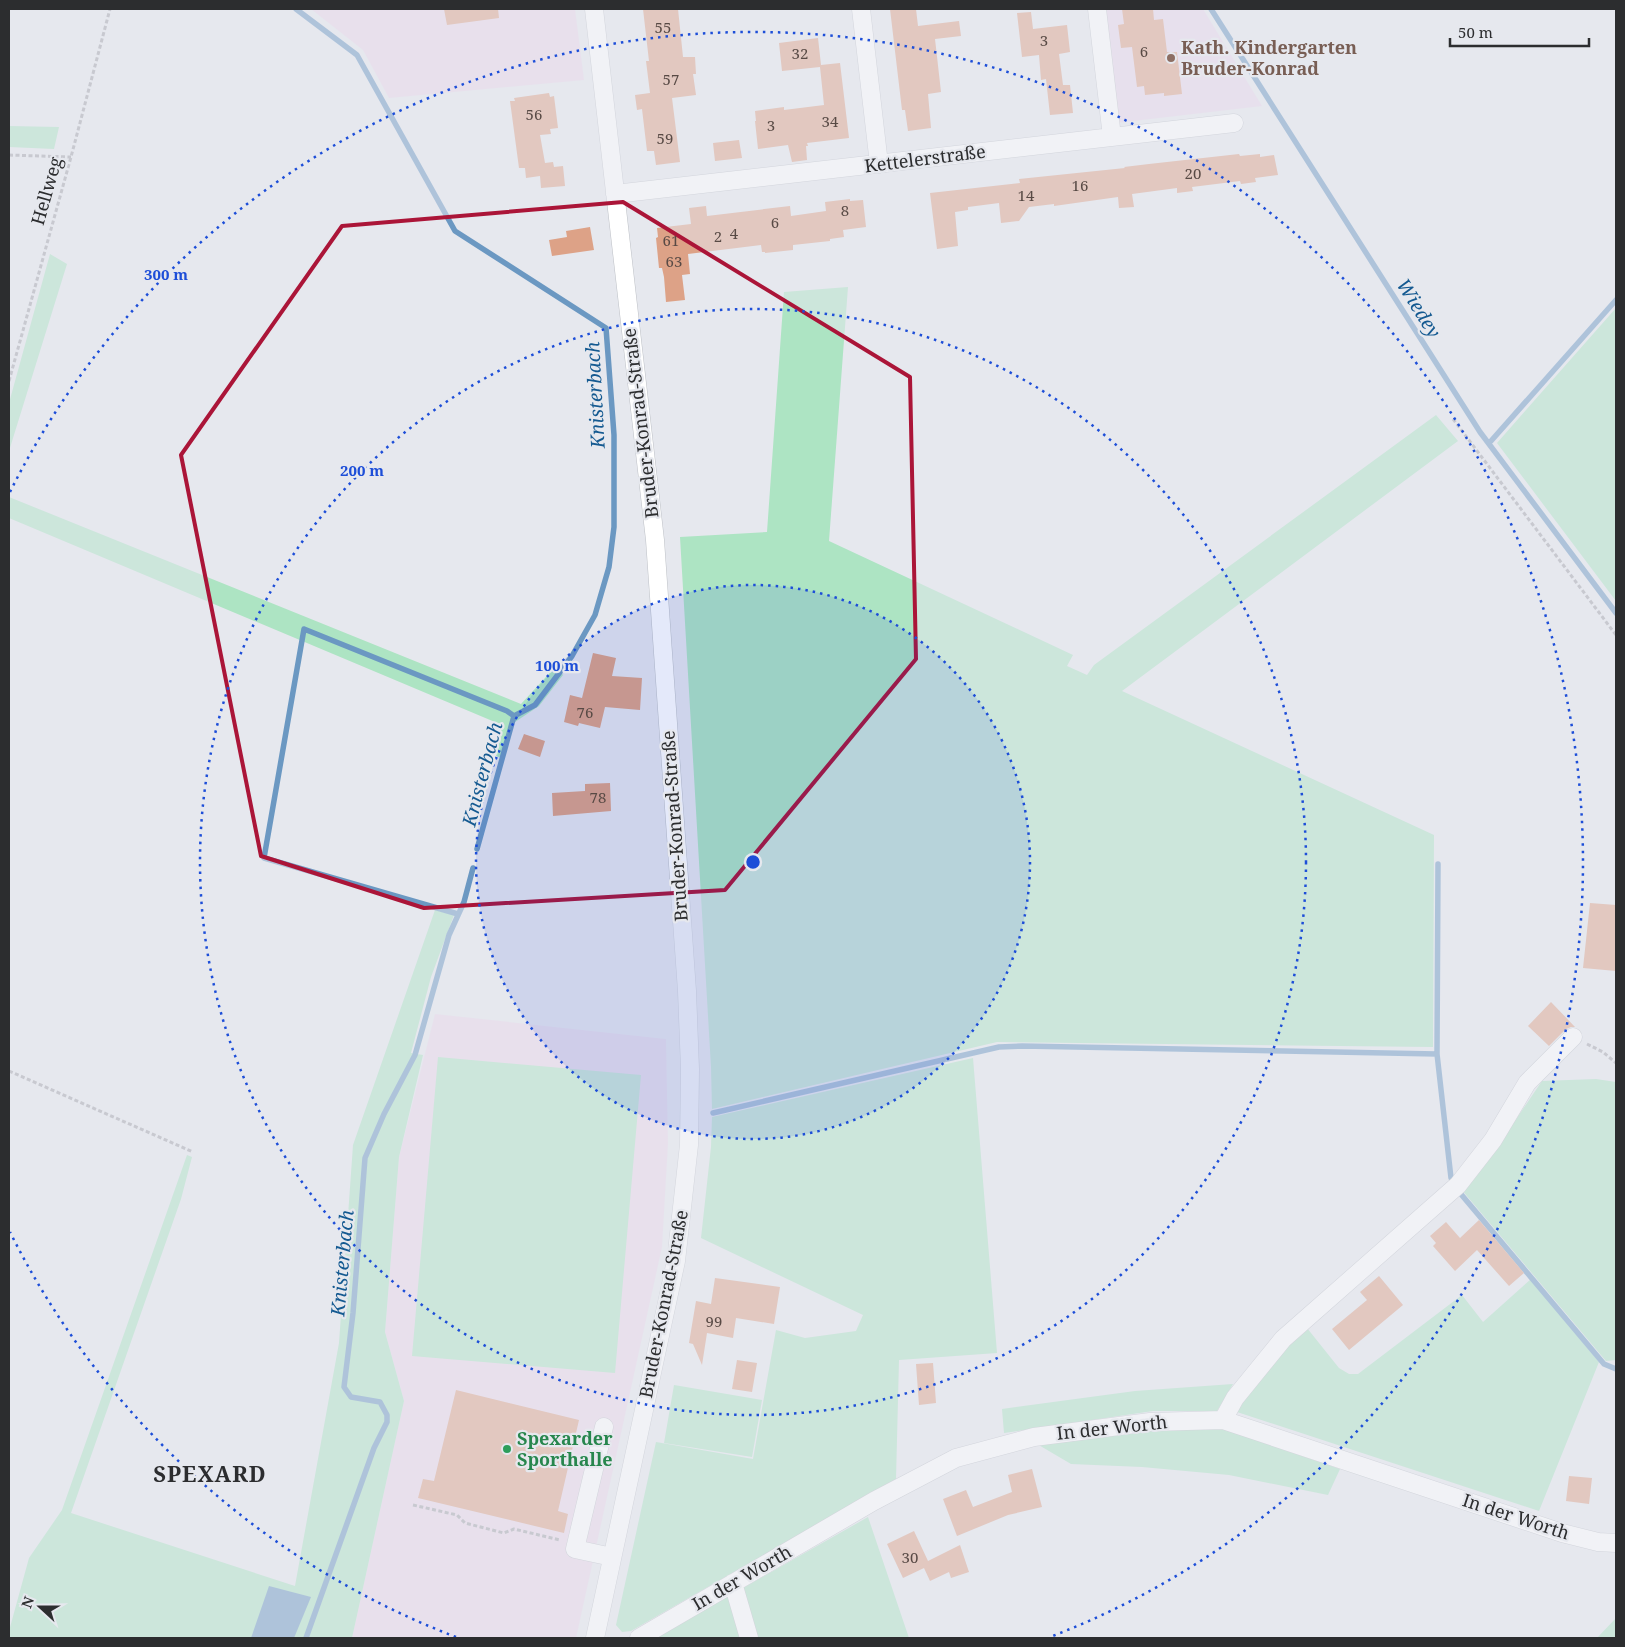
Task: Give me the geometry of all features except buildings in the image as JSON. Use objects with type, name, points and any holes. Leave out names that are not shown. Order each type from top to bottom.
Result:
[{"type":"street","name":"Bruder-Konrad-Straße","points":[[594,9],[655,540],[686,981],[690,1069],[689,1145],[676,1261],[595,1638]]},
{"type":"street","points":[[861,9],[880,164]]},
{"type":"street","points":[[1097,9],[1112,137]]},
{"type":"street","name":"Kettelerstraße","points":[[616,194],[1234,123]]},
{"type":"street","points":[[1223,1420],[1235,1398],[1283,1339],[1458,1185],[1493,1140],[1527,1082],[1573,1037]]},
{"type":"street","name":"In der Worth","points":[[640,1638],[874,1500],[956,1458],[1034,1437],[1150,1422],[1223,1420],[1562,1533],[1598,1542],[1616,1542]]},
{"type":"street","points":[[604,1427],[569,1548],[612,1557]]},
{"type":"street","points":[[733,1583],[749,1638]]},
{"type":"path","name":"Hellweg","points":[[9,381],[110,9]]},
{"type":"path","points":[[9,155],[71,157]]},
{"type":"path","points":[[1453,419],[1616,635]]},
{"type":"path","points":[[1573,1037],[1603,1052],[1616,1063]]},
{"type":"path","points":[[9,1071],[194,1152]]},
{"type":"path","points":[[413,1505],[458,1515],[465,1523],[504,1533],[514,1530],[559,1539],[569,1548]]},
{"type":"highlighted area","points":[[623,202],[910,377],[916,659],[725,890],[424,908],[261,856],[181,455],[342,226]]},
{"type":"shaded area","points":[[311,9],[575,9],[584,80],[389,98],[363,50]]},
{"type":"shaded area","name":"Kath. Kindergarten Bruder-Konrad","points":[[1103,9],[1203,9],[1262,106],[1116,123]]},
{"type":"shaded area","points":[[435,1014],[666,1039],[668,1143],[662,1247],[576,1638],[352,1638],[404,1401],[385,1332],[399,1157]]},
{"type":"green space","points":[[9,126],[59,127],[54,149],[9,147]]},
{"type":"green space","points":[[50,254],[67,264],[9,451],[9,403]]},
{"type":"green space","points":[[848,287],[829,541],[1073,655],[1067,666],[1087,675],[1094,665],[1436,415],[1458,441],[1122,691],[1434,835],[1433,1047],[997,1042],[712,1109],[680,537],[767,532],[784,292]]},
{"type":"green space","points":[[1616,308],[1616,601],[1497,443]]},
{"type":"green space","points":[[9,497],[521,704],[556,666],[563,675],[539,706],[512,724],[504,759],[496,756],[502,725],[9,518]]},
{"type":"green space","points":[[435,910],[454,915],[431,977],[411,1053],[423,1055],[399,1157],[385,1332],[404,1401],[352,1638],[9,1638],[9,1631],[29,1558],[62,1510],[187,1155],[192,1157],[181,1199],[71,1513],[295,1586],[339,1343],[353,1145]]},
{"type":"green space","points":[[438,1057],[641,1075],[615,1373],[412,1356]]},
{"type":"green space","points":[[973,1058],[997,1353],[899,1360],[896,1479],[631,1631],[622,1632],[616,1625],[656,1442],[753,1459],[776,1330],[805,1338],[856,1331],[863,1315],[701,1238],[711,1147],[712,1117]]},
{"type":"green space","points":[[1596,1079],[1616,1082],[1616,1360],[1606,1361],[1461,1189],[1500,1143],[1542,1081]]},
{"type":"green space","points":[[1531,1279],[1599,1362],[1539,1511],[1237,1412],[1265,1366],[1307,1328],[1339,1368],[1349,1374],[1358,1374],[1462,1295],[1483,1322]]},
{"type":"green space","points":[[1233,1384],[1217,1411],[1153,1411],[1004,1433],[1002,1409],[1135,1391]]},
{"type":"green space","points":[[674,1385],[762,1400],[752,1457],[664,1443]]},
{"type":"green space","points":[[1154,1429],[1223,1429],[1340,1469],[1328,1495],[1229,1475],[1142,1467],[1071,1464],[1037,1444]]},
{"type":"green space","points":[[868,1517],[909,1638],[655,1638]]},
{"type":"green space","points":[[1616,1618],[1616,1638],[1597,1638]]},
{"type":"water","points":[[269,1586],[311,1597],[294,1638],[251,1638]]},
{"type":"waterway","name":"Knisterbach","points":[[296,9],[357,55],[455,231],[606,328],[614,435],[614,527],[609,567],[595,615],[572,656],[535,705],[514,716],[477,849]]},
{"type":"waterway","name":"Wiedey","points":[[1211,9],[1480,432],[1616,613]]},
{"type":"waterway","points":[[1491,441],[1616,300]]},
{"type":"waterway","points":[[458,914],[264,858],[304,629],[507,711],[514,716]]},
{"type":"waterway","points":[[1437,1054],[1438,864]]},
{"type":"waterway","name":"Knisterbach","points":[[306,1638],[374,1448],[387,1422],[387,1415],[380,1402],[351,1397],[344,1387],[353,1313],[365,1158],[384,1114],[415,1055],[449,935],[464,902],[473,868]]},
{"type":"waterway","points":[[713,1113],[999,1047],[1437,1054],[1451,1178]]},
{"type":"waterway","points":[[1460,1193],[1604,1364],[1616,1369]]},
{"type":"place","name":"Kath. Kindergarten Bruder-Konrad","points":[[1171,58]]},
{"type":"place","name":"Spexarder Sporthalle","points":[[507,1449]]},
{"type":"district","name":"SPEXARD","points":[[210,1474]]}]
